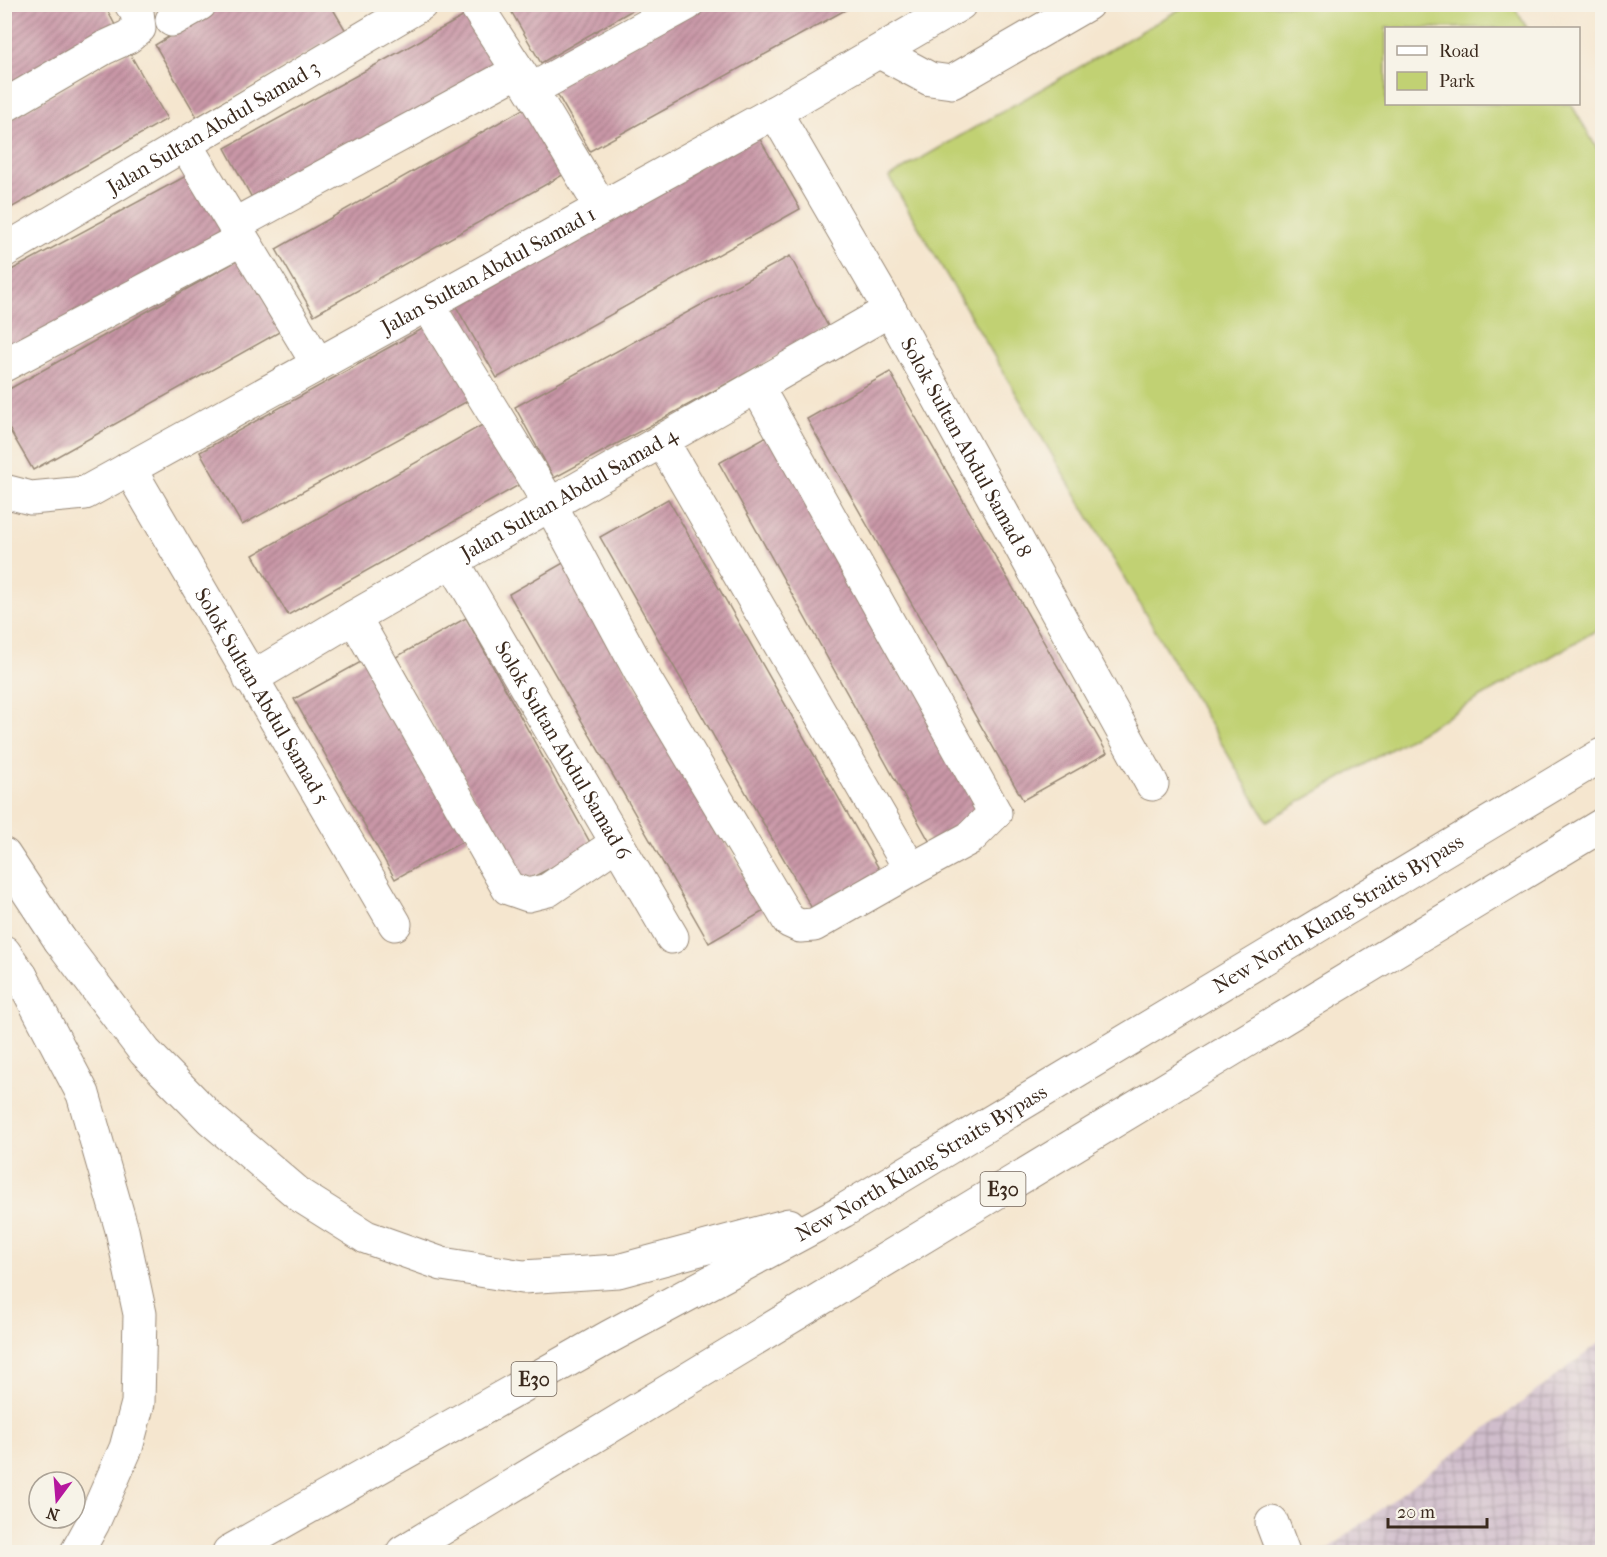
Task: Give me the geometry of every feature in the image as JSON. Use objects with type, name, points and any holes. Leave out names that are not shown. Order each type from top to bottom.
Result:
[{"type":"main road","points":[[4,106],[104,48],[128,37],[139,28],[137,12],[131,4]]},
{"type":"main road","name":"Jalan Sultan Abdul Samad 3","points":[[4,251],[421,4]]},
{"type":"main road","points":[[475,4],[525,81],[601,207]]},
{"type":"main road","points":[[4,365],[238,232],[525,81],[687,4]]},
{"type":"main road","name":"Jalan Sultan Abdul Samad 1","points":[[4,491],[31,498],[85,493],[775,112],[880,52],[927,13],[960,4]]},
{"type":"main road","points":[[880,52],[930,79],[952,82],[1087,4]]},
{"type":"main road","name":"Solok Sultan Abdul Samad 8","points":[[775,112],[890,310],[1152,784]]},
{"type":"main road","points":[[185,144],[318,364]]},
{"type":"main road","points":[[427,304],[551,506],[641,673],[789,921],[800,926],[814,925],[907,862],[969,838],[995,813],[757,387]]},
{"type":"main road","name":"Jalan Sultan Abdul Samad 4","points":[[250,679],[890,310]]},
{"type":"main road","points":[[662,441],[907,862]]},
{"type":"main road","name":"Solok Sultan Abdul Samad 5","points":[[129,468],[395,924]]},
{"type":"main road","name":"Solok Sultan Abdul Samad 6","points":[[453,562],[672,937]]},
{"type":"main road","points":[[354,617],[508,888],[528,895],[548,890],[617,843]]},
{"type":"main road","name":"New North Klang Straits Bypass","points":[[229,1552],[609,1337],[843,1211],[1602,755]]},
{"type":"main road","name":"E30","points":[[403,1552],[1602,825]]},
{"type":"main road","points":[[4,855],[60,940],[145,1052],[211,1119],[301,1196],[366,1237],[442,1264],[523,1277],[618,1271],[843,1211]]},
{"type":"main road","points":[[13,964],[82,1094],[123,1230],[140,1314],[138,1403],[126,1448],[93,1523],[77,1552]]},
{"type":"main road","points":[[1272,1522],[1283,1552]]},
{"type":"shaded area","points":[[1602,1341],[1602,1552],[1323,1552],[1330,1548]]},
{"type":"green space","points":[[1187,5],[1513,5],[1526,27],[1385,27],[1385,105],[1572,105],[1602,157],[1602,627],[1267,821],[889,177]]},
{"type":"building","points":[[4,4],[104,4],[116,27],[4,89]]},
{"type":"building","points":[[224,4],[330,4],[346,31],[197,117],[155,45]]},
{"type":"building","points":[[507,4],[643,4],[541,63]]},
{"type":"building","points":[[702,4],[856,4],[590,151],[553,87]]},
{"type":"building","points":[[477,9],[511,70],[258,209],[225,148]]},
{"type":"building","points":[[129,52],[167,119],[4,212],[4,122]]},
{"type":"building","points":[[530,105],[568,172],[314,315],[276,249]]},
{"type":"building","points":[[757,134],[800,209],[497,378],[454,303]]},
{"type":"building","points":[[199,169],[236,237],[4,363],[4,274]]},
{"type":"building","points":[[249,254],[290,326],[33,470],[4,420],[4,392]]},
{"type":"building","points":[[790,256],[829,328],[554,478],[515,407]]},
{"type":"building","points":[[433,323],[475,397],[242,525],[200,452]]},
{"type":"building","points":[[890,372],[1107,753],[1023,800],[807,419]]},
{"type":"building","points":[[491,420],[526,481],[288,615],[253,555]]},
{"type":"building","points":[[787,425],[1001,809],[932,846],[719,463]]},
{"type":"building","points":[[668,499],[882,874],[814,912],[600,537]]},
{"type":"building","points":[[565,562],[764,911],[709,943],[509,594]]},
{"type":"building","points":[[466,618],[592,846],[522,883],[396,657]]},
{"type":"building","points":[[368,658],[469,838],[395,879],[294,699]]}]
